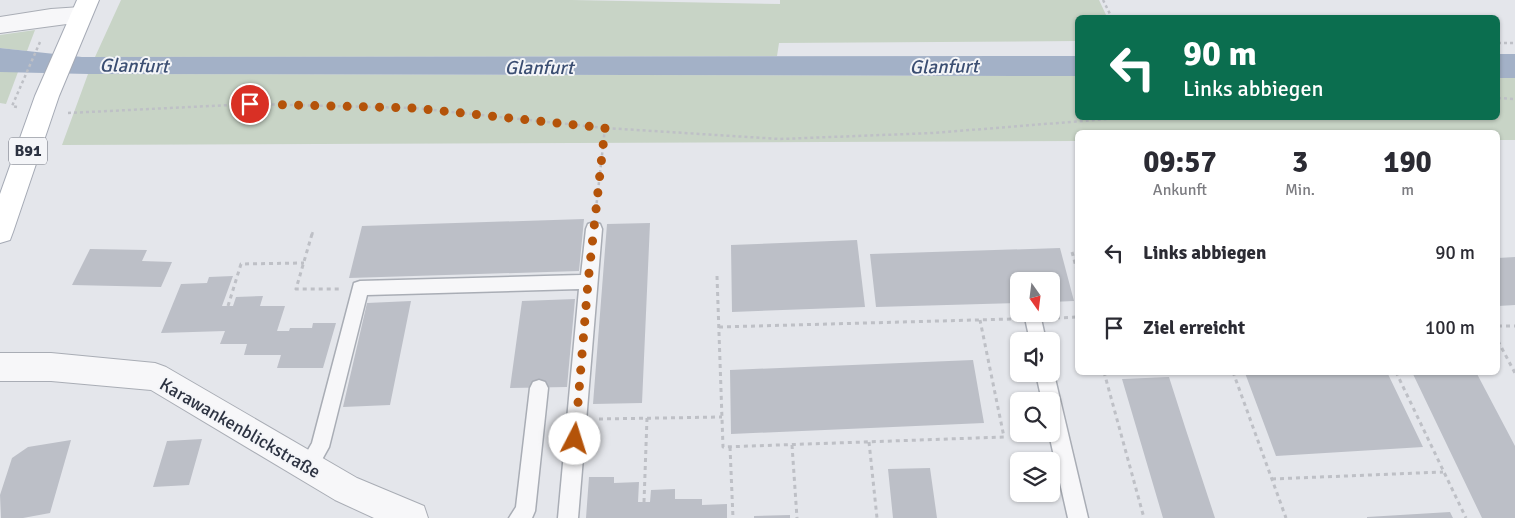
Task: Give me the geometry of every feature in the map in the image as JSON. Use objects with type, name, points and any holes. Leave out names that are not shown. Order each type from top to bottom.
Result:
[{"type":"main road","name":"B91","points":[[0,232],[47,96],[81,15]]},
{"type":"street","points":[[0,25],[81,15]]},
{"type":"street","name":"Karawankenblickstraße","points":[[0,367],[51,367],[155,377],[346,489],[412,518]]},
{"type":"lane","points":[[568,518],[594,229]]},
{"type":"lane","points":[[308,467],[320,447],[360,288],[588,282]]},
{"type":"lane","points":[[519,518],[525,511],[538,388]]},
{"type":"lane","points":[[1060,440],[1078,518]]},
{"type":"path","points":[[1103,0],[1110,15]]},
{"type":"path","points":[[1500,43],[1515,43]]},
{"type":"path","points":[[12,106],[37,49]]},
{"type":"path","points":[[1500,98],[1515,98]]},
{"type":"path","points":[[74,114],[250,104],[414,108],[605,128],[780,138],[933,133],[1095,120]]},
{"type":"path","points":[[594,229],[605,128]]},
{"type":"path","points":[[313,231],[296,290],[360,288]]},
{"type":"path","points":[[1072,252],[1075,263]]},
{"type":"path","points":[[228,306],[241,264],[304,263]]},
{"type":"path","points":[[717,276],[724,447],[1004,437],[980,320]]},
{"type":"path","points":[[1060,317],[1075,317]]},
{"type":"path","points":[[719,327],[1010,319]]},
{"type":"path","points":[[1500,326],[1515,326]]},
{"type":"path","points":[[1500,345],[1515,373]]},
{"type":"path","points":[[1105,375],[1144,518]]},
{"type":"path","points":[[1234,375],[1286,518]]},
{"type":"path","points":[[1397,375],[1466,518]]},
{"type":"path","points":[[576,419],[722,417]]},
{"type":"path","points":[[644,502],[647,418]]},
{"type":"path","points":[[869,442],[877,518]]},
{"type":"path","points":[[792,445],[797,518]]},
{"type":"path","points":[[730,447],[733,518]]},
{"type":"path","points":[[1272,479],[1444,472]]},
{"type":"green space","points":[[121,0],[572,0],[780,4],[780,0],[1099,0],[1106,15],[1075,15],[1075,41],[779,43],[777,56],[95,57]]},
{"type":"green space","points":[[35,30],[27,51],[0,48],[0,35]]},
{"type":"green space","points":[[0,72],[18,72],[6,104],[0,103]]},
{"type":"green space","points":[[88,74],[1075,76],[1075,120],[1500,120],[1500,78],[1515,78],[1515,140],[1500,140],[1500,130],[1075,130],[1075,141],[62,145]]},
{"type":"water","name":"Glanfurt","points":[[0,48],[82,57],[1075,56],[1075,76],[88,74],[0,72]]},
{"type":"water","points":[[1500,54],[1515,54],[1515,78],[1500,78]]},
{"type":"building","points":[[584,219],[579,271],[349,278],[362,226]]},
{"type":"building","points":[[650,223],[642,403],[593,404],[607,224]]},
{"type":"building","points":[[857,240],[865,307],[732,312],[731,245]]},
{"type":"building","points":[[1060,248],[1074,301],[1060,302],[1060,272],[1010,272],[1010,303],[876,307],[870,254]]},
{"type":"building","points":[[90,249],[147,250],[142,261],[172,262],[161,287],[72,285]]},
{"type":"building","points":[[1515,257],[1515,305],[1500,306],[1500,258]]},
{"type":"building","points":[[233,276],[222,306],[233,306],[236,297],[263,296],[260,306],[285,306],[277,331],[289,331],[290,328],[312,328],[313,323],[336,323],[323,368],[277,368],[281,355],[244,355],[247,344],[220,344],[225,331],[161,333],[181,284],[207,283],[209,277]]},
{"type":"building","points":[[575,299],[567,387],[510,388],[522,301]]},
{"type":"building","points":[[411,301],[390,405],[343,407],[367,303]]},
{"type":"building","points":[[973,360],[984,423],[731,434],[730,370]]},
{"type":"building","points":[[1246,375],[1388,375],[1423,447],[1276,456]]},
{"type":"building","points":[[1413,375],[1478,375],[1515,446],[1515,518],[1482,518]]},
{"type":"building","points":[[1169,377],[1215,518],[1163,518],[1122,379]]},
{"type":"building","points":[[202,439],[189,485],[153,487],[167,441]]},
{"type":"building","points":[[71,440],[50,513],[23,518],[1,518],[0,495],[12,458],[28,447]]},
{"type":"building","points":[[930,468],[937,518],[893,518],[888,469]]},
{"type":"building","points":[[589,477],[614,477],[614,483],[639,482],[638,502],[650,502],[651,490],[675,489],[675,499],[702,499],[702,505],[727,504],[727,518],[586,518]]},
{"type":"building","points":[[1450,512],[1453,518],[1367,518],[1367,517]]},
{"type":"building","points":[[790,515],[790,518],[754,518],[754,516]]},
{"type":"route","points":[[250,104],[414,108],[605,128],[588,282],[575,439]]}]
